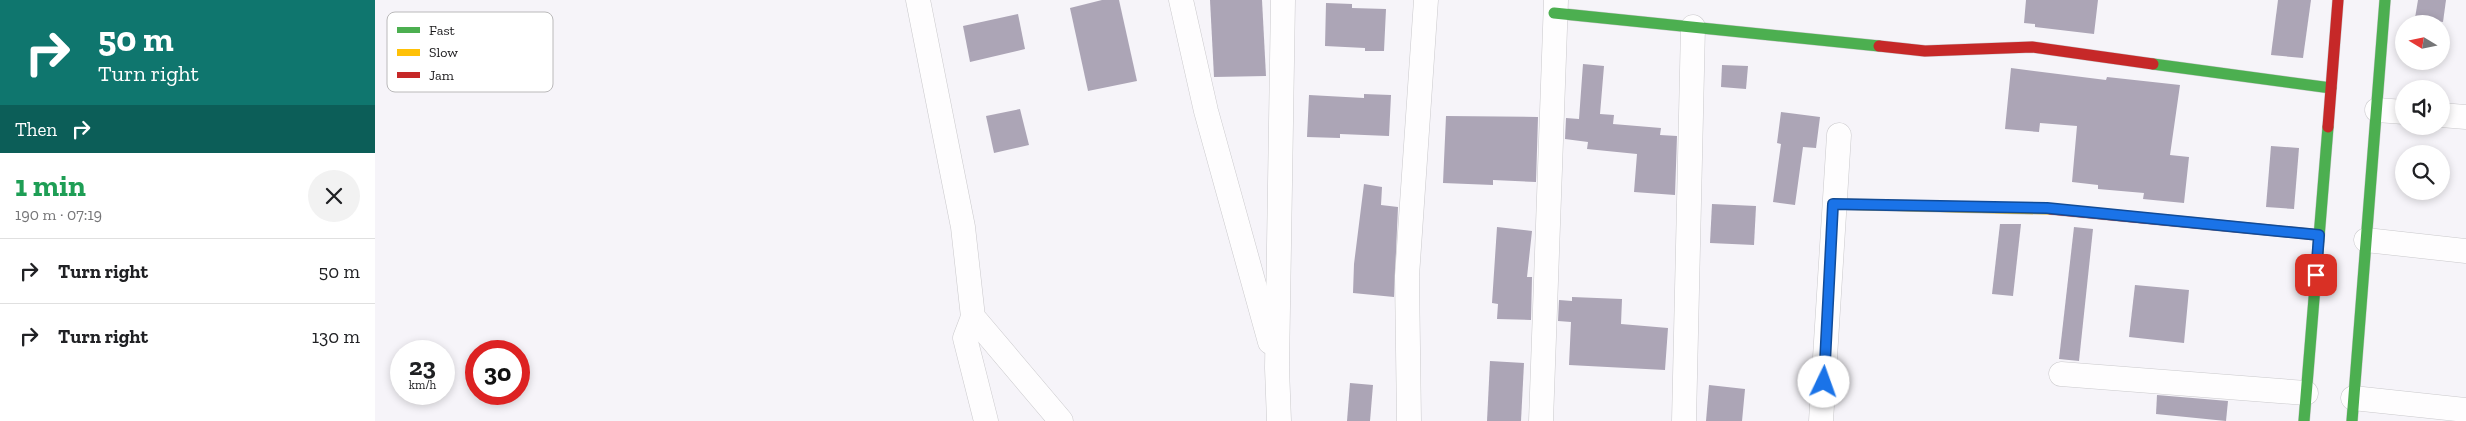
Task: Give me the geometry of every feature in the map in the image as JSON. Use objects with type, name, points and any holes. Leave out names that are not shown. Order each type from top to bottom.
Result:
[{"type":"street","points":[[918,0],[963,227],[973,316],[965,338],[986,421]]},
{"type":"street","points":[[1181,0],[1206,111],[1277,368]]},
{"type":"street","points":[[1279,421],[1277,368],[1283,0]]},
{"type":"street","points":[[1409,421],[1407,276],[1426,0]]},
{"type":"street","points":[[2304,421],[2338,0]]},
{"type":"street","points":[[2385,0],[2353,410],[2466,410]]},
{"type":"street","points":[[1541,421],[1555,6],[1693,27],[1925,51],[2031,47],[2331,88]]},
{"type":"street","points":[[1684,421],[1693,27]]},
{"type":"street","points":[[2377,110],[2395,111]]},
{"type":"street","points":[[2450,116],[2466,117]]},
{"type":"street","points":[[1821,421],[1833,204],[1839,135]]},
{"type":"street","points":[[1833,204],[2047,208],[2319,235]]},
{"type":"street","points":[[2366,240],[2466,250]]},
{"type":"street","points":[[973,316],[1061,421]]},
{"type":"street","points":[[2061,374],[2306,394]]},
{"type":"building","points":[[1102,0],[1119,0],[1137,81],[1088,91],[1070,8]]},
{"type":"building","points":[[1210,0],[1262,0],[1266,76],[1214,77]]},
{"type":"building","points":[[2026,0],[2098,0],[2094,34],[2035,27],[2035,24],[2024,23]]},
{"type":"building","points":[[2278,0],[2311,0],[2303,58],[2271,55]]},
{"type":"building","points":[[2418,0],[2446,0],[2444,15],[2416,15]]},
{"type":"building","points":[[1326,3],[1352,4],[1352,8],[1386,9],[1384,51],[1365,51],[1365,48],[1325,46]]},
{"type":"building","points":[[1018,14],[1025,49],[970,62],[963,26]]},
{"type":"building","points":[[1583,64],[1604,66],[1600,114],[1614,115],[1613,124],[1661,128],[1660,135],[1677,136],[1675,195],[1634,192],[1637,154],[1587,149],[1588,142],[1565,139],[1566,118],[1579,119]]},
{"type":"building","points":[[1722,65],[1748,66],[1746,89],[1721,87]]},
{"type":"building","points":[[2011,68],[2106,80],[2107,77],[2180,85],[2170,155],[2189,157],[2184,203],[2143,199],[2144,193],[2098,189],[2098,185],[2072,182],[2077,126],[2040,123],[2039,132],[2005,129]]},
{"type":"building","points":[[1364,94],[1391,95],[1389,136],[1340,134],[1340,138],[1307,137],[1309,95],[1364,98]]},
{"type":"building","points":[[1020,109],[1029,145],[994,153],[986,116]]},
{"type":"building","points":[[1781,112],[1820,117],[1816,148],[1803,147],[1795,205],[1773,202],[1781,144],[1777,143]]},
{"type":"building","points":[[1446,116],[1538,117],[1536,182],[1493,180],[1493,185],[1443,183]]},
{"type":"building","points":[[2271,146],[2299,148],[2294,209],[2266,207]]},
{"type":"building","points":[[1364,184],[1382,187],[1381,205],[1398,207],[1394,297],[1353,293],[1354,264]]},
{"type":"building","points":[[1712,204],[1756,206],[1754,245],[1710,243]]},
{"type":"building","points":[[2000,224],[2021,224],[2013,296],[1992,294]]},
{"type":"building","points":[[1497,227],[1532,231],[1527,277],[1532,277],[1531,320],[1497,319],[1498,304],[1492,303]]},
{"type":"building","points":[[2074,227],[2093,229],[2079,361],[2059,359]]},
{"type":"building","points":[[2135,285],[2189,290],[2184,343],[2129,337]]},
{"type":"building","points":[[1572,297],[1622,299],[1621,324],[1668,328],[1665,370],[1569,365],[1571,322],[1558,321],[1559,300],[1572,301]]},
{"type":"building","points":[[1490,361],[1524,363],[1521,421],[1487,421]]},
{"type":"building","points":[[1350,383],[1373,385],[1370,421],[1347,421]]},
{"type":"building","points":[[1709,385],[1745,389],[1742,421],[1706,421]]},
{"type":"building","points":[[2157,395],[2228,401],[2226,421],[2156,414]]},
{"type":"traffic: fast","points":[[2352,421],[2385,0]]},
{"type":"traffic: fast","points":[[1554,13],[1879,46]]},
{"type":"traffic: fast","points":[[2153,64],[2331,88]]},
{"type":"traffic: fast","points":[[2304,421],[2328,127]]},
{"type":"traffic: slow","points":[[1833,204],[2050,209]]},
{"type":"traffic: jam","points":[[2328,127],[2338,0]]},
{"type":"traffic: jam","points":[[1879,46],[1925,51],[2032,47],[2153,64]]},
{"type":"traffic: jam","points":[[2050,209],[2319,235]]},
{"type":"route","points":[[1824,382],[1833,204],[2047,208],[2319,235],[2316,275]]}]
